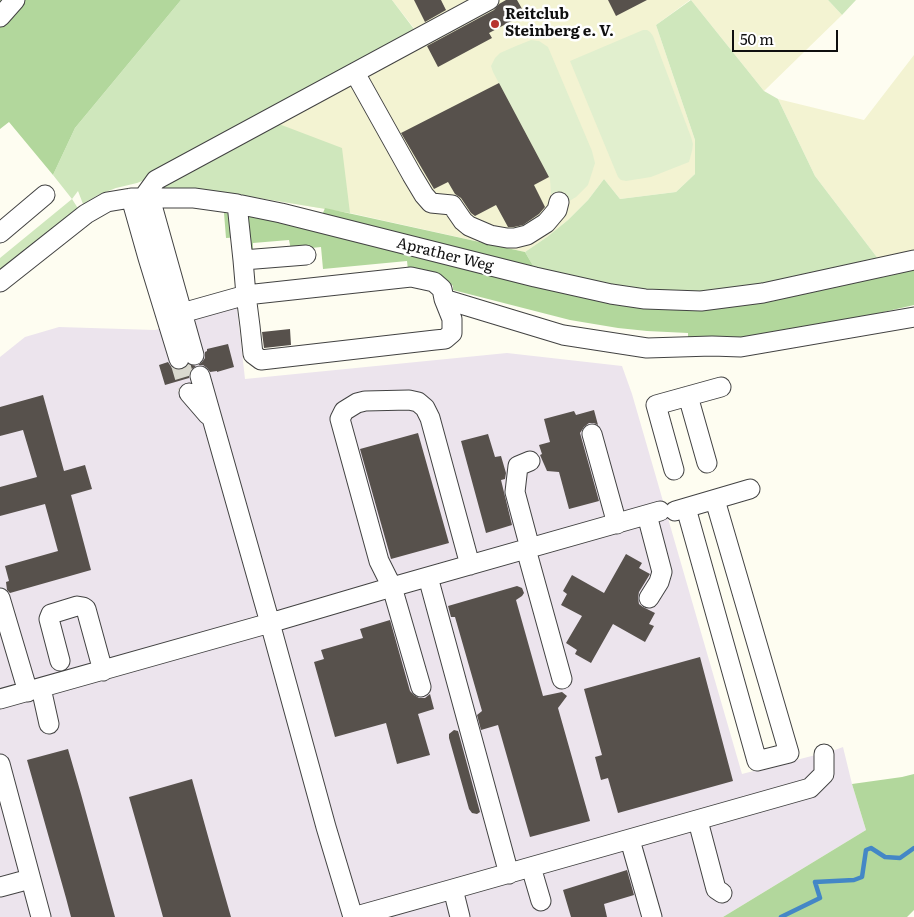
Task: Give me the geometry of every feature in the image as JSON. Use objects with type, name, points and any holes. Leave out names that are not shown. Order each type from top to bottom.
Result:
[{"type":"street","points":[[0,17],[15,0]]},
{"type":"street","points":[[141,198],[182,313],[184,349],[148,258],[141,198],[156,180],[489,0]]},
{"type":"street","points":[[355,72],[412,175],[431,203],[452,205],[463,222],[490,235],[515,238],[527,235],[546,223],[557,210],[560,202]]},
{"type":"street","points":[[0,233],[45,195]]},
{"type":"street","name":"Aprather Weg","points":[[0,282],[86,214],[107,202],[141,198],[194,198],[237,204],[281,213],[535,278],[645,299],[701,301],[763,293],[914,260]]},
{"type":"street","points":[[182,313],[246,295],[411,276],[434,282],[442,289],[452,319],[452,333],[445,339],[261,360],[253,354],[246,295],[237,204]]},
{"type":"street","points":[[243,260],[306,255]]},
{"type":"street","points":[[444,299],[564,335],[647,348],[712,346],[741,348],[914,317]]},
{"type":"street","points":[[200,376],[353,917],[810,788],[824,774],[824,754]]},
{"type":"street","points":[[674,470],[656,405],[721,387]]},
{"type":"street","points":[[189,393],[212,420]]},
{"type":"street","points":[[688,396],[707,463]]},
{"type":"street","points":[[421,687],[392,587],[379,561],[340,419],[344,411],[357,403],[365,401],[409,400],[418,402],[426,408],[470,565]]},
{"type":"street","points":[[592,434],[616,524]]},
{"type":"street","points":[[530,461],[518,466],[515,492],[562,679]]},
{"type":"street","points":[[0,699],[616,524],[715,500],[750,489]]},
{"type":"street","points":[[667,511],[758,761],[789,753],[715,500]]},
{"type":"street","points":[[649,598],[659,582],[662,572],[667,511]]},
{"type":"street","points":[[428,577],[509,874]]},
{"type":"street","points":[[0,598],[34,690],[49,724]]},
{"type":"street","points":[[60,661],[48,619],[51,614],[77,606],[83,607],[86,609],[103,671]]},
{"type":"street","points":[[0,764],[41,917]]},
{"type":"street","points":[[698,821],[716,889],[722,893]]},
{"type":"street","points":[[630,840],[652,917]]},
{"type":"street","points":[[531,867],[541,901]]},
{"type":"street","points":[[0,887],[30,879]]},
{"type":"street","points":[[452,889],[460,917]]},
{"type":"shaded area","points":[[237,307],[245,379],[507,353],[622,366],[632,394],[742,774],[843,747],[866,830],[723,917],[0,917],[0,357],[25,337],[59,327],[155,330]]},
{"type":"green space","points":[[0,0],[181,0],[75,128],[53,175],[9,122],[0,129]]},
{"type":"green space","points":[[181,0],[392,0],[417,33],[154,176],[98,195],[83,204],[78,191],[72,199],[53,175],[75,128]]},
{"type":"green space","points":[[392,0],[690,0],[656,25],[695,140],[695,174],[676,192],[620,199],[604,179],[588,200],[568,220],[525,252],[350,213],[253,197],[165,190],[417,32]]},
{"type":"green space","points":[[691,0],[828,0],[842,15],[764,91]]},
{"type":"green space","points":[[691,0],[764,91],[778,99],[815,176],[879,260],[731,289],[685,294],[602,285],[535,269],[525,252],[568,220],[588,200],[604,179],[620,199],[676,192],[695,174],[695,140],[656,25]]},
{"type":"green space","points":[[828,0],[856,0],[842,15]]},
{"type":"green space","points":[[647,30],[653,36],[693,144],[689,162],[651,177],[626,181],[618,177],[570,61]]},
{"type":"green space","points":[[531,40],[539,41],[548,47],[592,151],[595,163],[588,185],[576,197],[566,203],[553,199],[550,179],[491,66],[500,53]]},
{"type":"green space","points":[[914,55],[914,252],[879,260],[815,176],[778,99],[864,120]]},
{"type":"green space","points":[[271,121],[342,148],[350,213],[253,197],[165,190],[164,181]]},
{"type":"green space","points":[[72,199],[79,210],[0,272],[0,258]]},
{"type":"green space","points":[[325,208],[525,252],[535,269],[602,285],[685,294],[731,289],[914,252],[914,305],[796,332],[726,342],[688,338],[688,333],[618,328],[570,320],[453,290],[453,286],[449,282],[431,275],[408,270],[407,261],[323,269],[321,247],[291,250],[289,240],[253,243],[253,255],[244,237],[226,238],[224,213],[267,218],[316,230]]},
{"type":"green space","points":[[914,774],[914,910],[907,917],[723,917],[866,830],[852,784]]},
{"type":"building","points":[[414,0],[441,0],[446,10],[425,22]]},
{"type":"building","points":[[506,0],[517,0],[525,14],[489,33],[492,38],[438,67],[427,46],[494,10]]},
{"type":"building","points":[[608,0],[647,0],[616,16]]},
{"type":"building","points":[[499,83],[549,177],[534,185],[545,207],[539,214],[523,225],[514,227],[508,227],[496,205],[475,216],[461,198],[455,194],[448,182],[434,189],[401,133]]},
{"type":"building","points":[[290,329],[291,345],[264,348],[262,332]]},
{"type":"building","points":[[228,344],[234,367],[210,372],[203,365],[198,365],[205,358],[207,349]]},
{"type":"building","points":[[168,362],[172,368],[177,370],[183,370],[188,364],[196,366],[189,373],[189,378],[165,385],[159,365]]},
{"type":"building","points":[[43,395],[64,471],[85,465],[92,489],[71,495],[91,570],[10,593],[7,590],[6,582],[9,581],[5,566],[58,551],[45,504],[0,516],[0,487],[37,477],[23,430],[0,436],[0,407]]},
{"type":"building","points":[[594,410],[598,425],[589,423],[580,433],[599,501],[569,509],[559,472],[547,471],[540,455],[542,454],[539,445],[550,442],[544,419],[574,411],[576,415]]},
{"type":"building","points":[[418,433],[449,543],[391,559],[360,449]]},
{"type":"building","points":[[488,434],[495,457],[501,456],[506,473],[505,479],[501,480],[512,525],[486,533],[461,441]]},
{"type":"building","points":[[626,554],[642,563],[639,568],[650,574],[639,592],[638,598],[639,604],[655,613],[649,624],[654,626],[645,642],[613,624],[591,663],[575,654],[577,650],[566,643],[582,616],[561,605],[567,594],[563,591],[572,575],[604,593]]},
{"type":"building","points":[[517,586],[522,588],[524,593],[516,600],[543,696],[562,692],[567,696],[558,708],[590,821],[530,837],[498,725],[481,730],[477,715],[482,711],[455,617],[451,617],[448,606]]},
{"type":"building","points":[[390,620],[410,691],[419,698],[425,698],[430,694],[434,709],[418,714],[430,755],[397,764],[386,723],[335,737],[314,662],[324,659],[321,650],[363,638],[360,629]]},
{"type":"building","points":[[700,657],[733,781],[618,813],[608,778],[601,780],[595,757],[602,755],[584,689]]},
{"type":"building","points":[[454,730],[458,731],[480,812],[477,814],[472,813],[469,809],[449,738],[449,734]]},
{"type":"building","points":[[68,749],[115,917],[71,917],[27,760]]},
{"type":"building","points":[[192,779],[231,917],[163,917],[129,797]]},
{"type":"building","points":[[627,870],[634,895],[604,904],[607,917],[571,917],[563,890]]},
{"type":"waterway","points":[[781,917],[820,898],[815,882],[854,880],[862,877],[866,850],[871,848],[885,857],[900,858],[914,848]]},
{"type":"tunnel","points":[[179,359],[189,393]]},
{"type":"place","name":"Reitclub Steinberg e. V.","points":[[495,24]]}]
